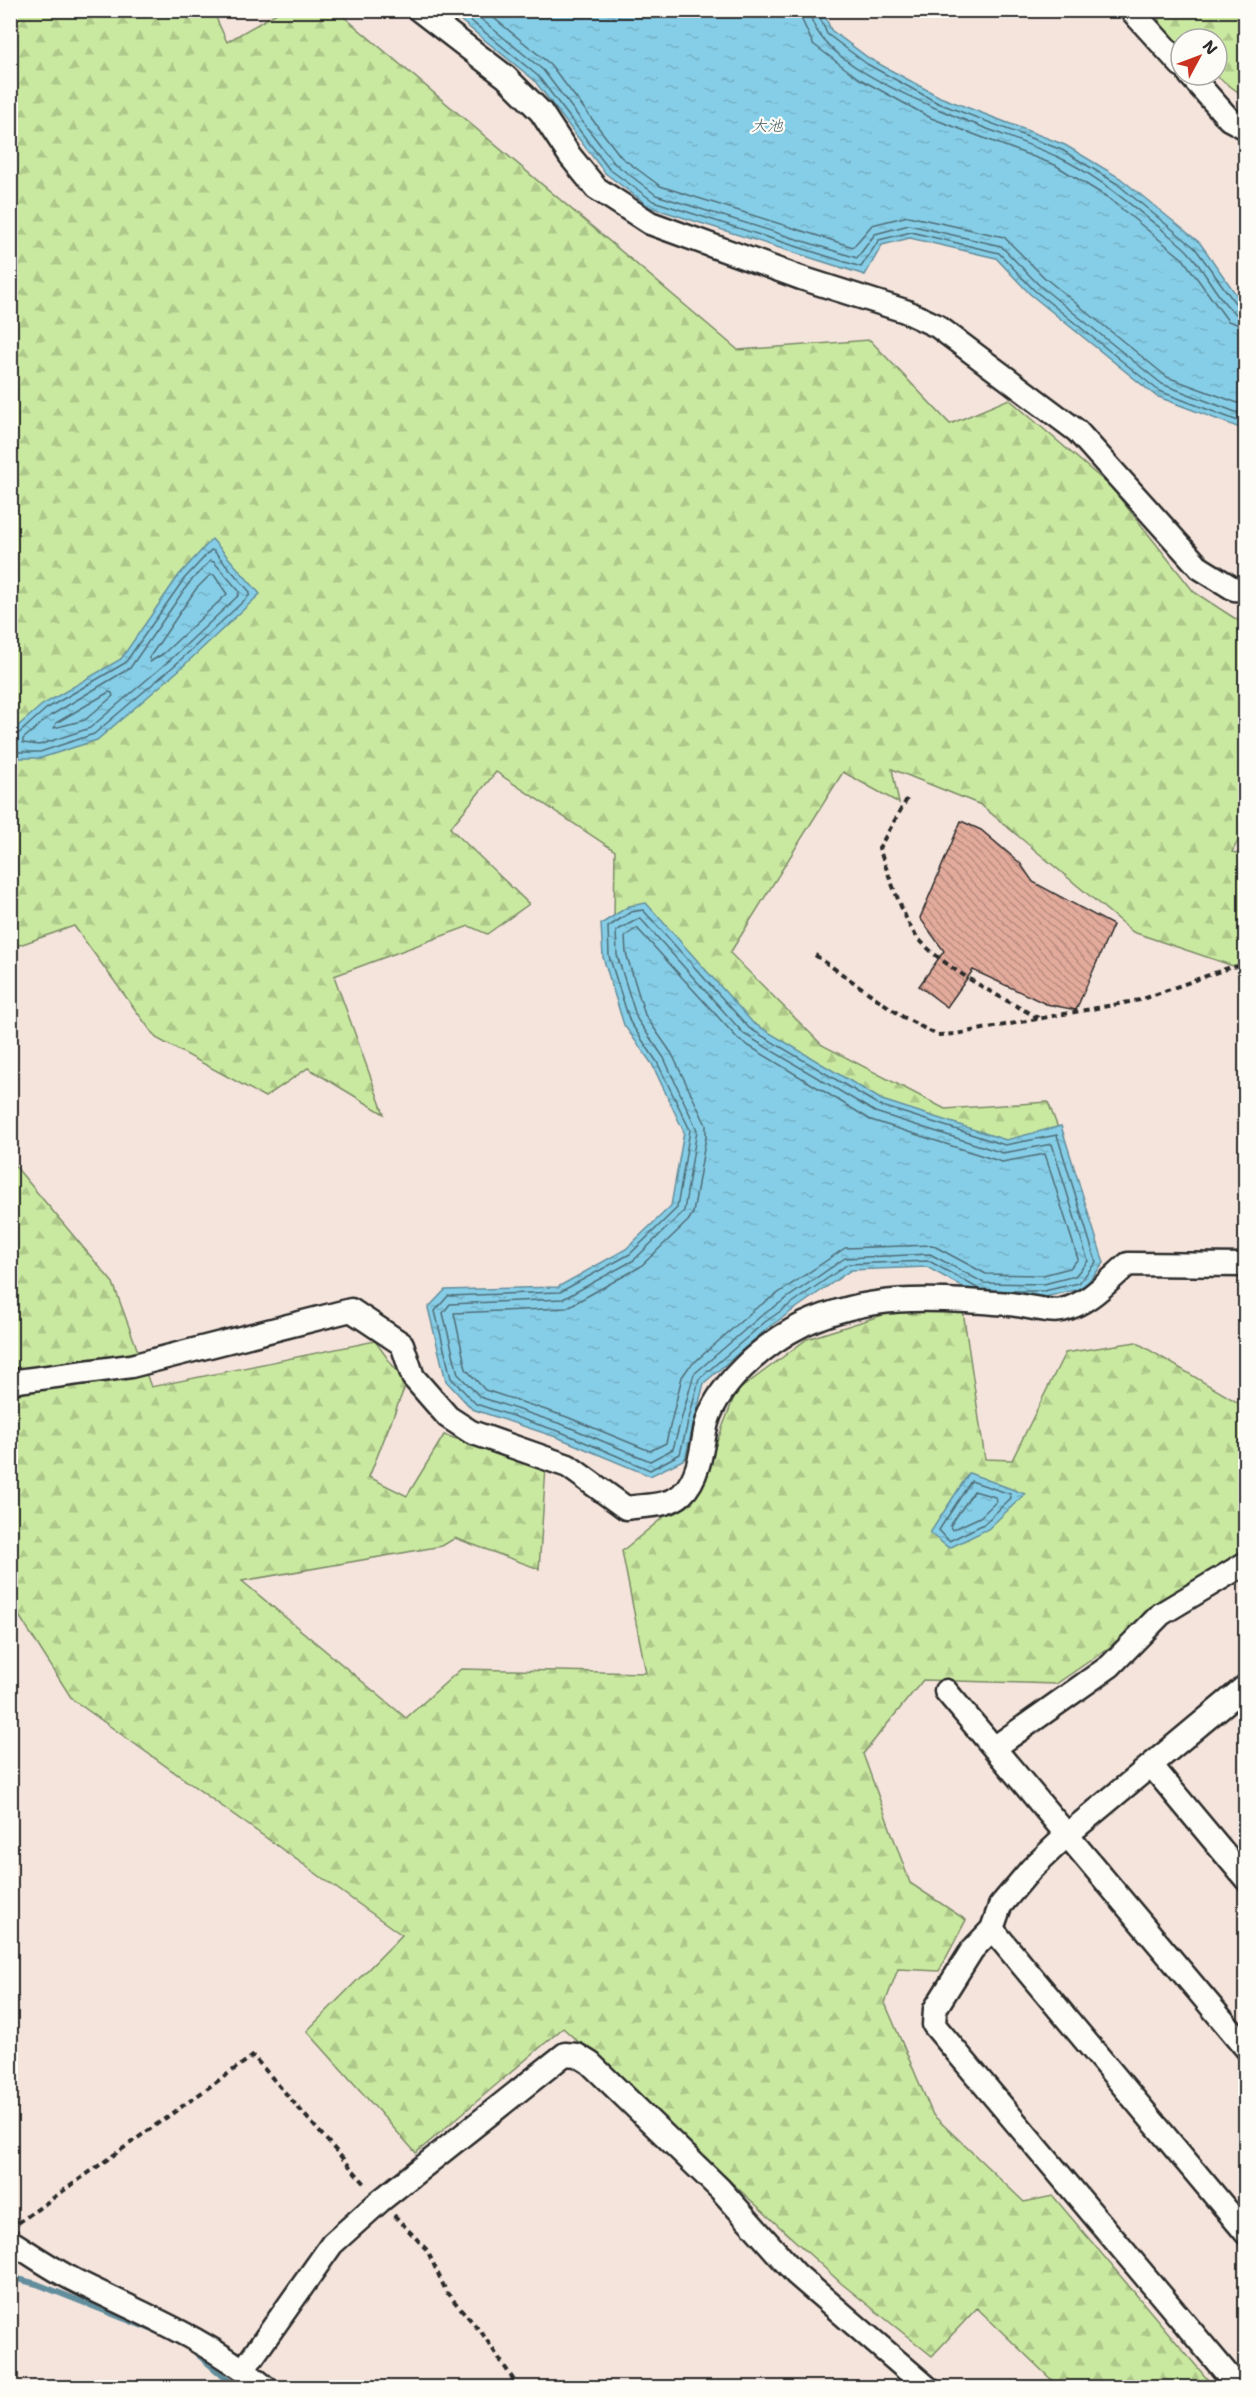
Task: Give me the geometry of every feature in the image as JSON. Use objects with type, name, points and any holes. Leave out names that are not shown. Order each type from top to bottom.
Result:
[{"type":"street","points":[[419,10],[506,77],[541,112],[570,156],[596,188],[650,223],[801,278],[905,311],[937,326],[1077,431],[1200,568],[1234,589],[1245,590]]},
{"type":"street","points":[[1131,10],[1169,53]]},
{"type":"street","points":[[1201,87],[1229,119],[1245,128]]},
{"type":"street","points":[[10,1382],[131,1366],[351,1310],[402,1344],[413,1377],[448,1417],[471,1432],[568,1466],[626,1508],[669,1502],[683,1493],[694,1474],[704,1442],[705,1429],[727,1382],[778,1338],[806,1323],[871,1302],[917,1297],[1029,1305],[1060,1311],[1083,1303],[1128,1264],[1245,1265]]},
{"type":"street","points":[[994,1748],[1110,1666],[1161,1614],[1245,1563]]},
{"type":"street","points":[[946,1691],[1245,2049]]},
{"type":"street","points":[[1239,2388],[934,2025],[935,2009],[972,1950],[992,1929],[1000,1906],[1031,1869],[1067,1835],[1151,1765],[1242,1695]]},
{"type":"street","points":[[1151,1765],[1245,1879]]},
{"type":"street","points":[[992,1929],[1245,2233]]},
{"type":"street","points":[[244,2369],[332,2244],[380,2201],[565,2054],[577,2055],[590,2063],[720,2189],[796,2274],[928,2388]]},
{"type":"street","points":[[10,2241],[72,2279],[190,2336],[244,2369],[266,2388]]},
{"type":"path","points":[[907,799],[879,848],[914,933],[939,956],[976,983],[1040,1019]]},
{"type":"path","points":[[815,955],[903,1017],[937,1035],[956,1035],[1140,1000],[1231,967],[1245,965]]},
{"type":"path","points":[[10,2229],[253,2056],[380,2201],[427,2250],[447,2292],[482,2333],[519,2388]]},
{"type":"green space","points":[[11,11],[213,11],[227,42],[280,11],[337,11],[738,350],[870,340],[950,424],[1009,399],[1111,487],[1194,592],[1245,625],[1245,828],[1232,852],[1245,855],[1245,970],[1133,932],[981,805],[892,769],[899,803],[843,772],[730,953],[822,1045],[945,1109],[1048,1102],[1063,1141],[946,1157],[745,1050],[614,919],[615,851],[496,772],[450,828],[529,904],[487,934],[469,926],[334,976],[384,1114],[308,1068],[265,1097],[156,1038],[74,926],[11,948]]},
{"type":"green space","points":[[1155,11],[1245,11],[1245,97],[1229,85],[1229,27],[1169,27],[1169,40]]},
{"type":"green space","points":[[10,1160],[113,1283],[151,1387],[375,1341],[406,1384],[369,1477],[407,1496],[444,1435],[546,1467],[539,1569],[455,1538],[442,1546],[242,1581],[406,1718],[461,1669],[646,1673],[622,1551],[699,1488],[736,1392],[807,1339],[908,1307],[963,1311],[985,1459],[1012,1460],[1065,1353],[1136,1342],[1240,1404],[1245,1401],[1245,1554],[1056,1684],[923,1680],[863,1754],[910,1883],[966,1920],[939,1971],[898,1969],[885,2003],[933,2115],[1024,2202],[1053,2196],[1214,2387],[1059,2387],[977,2308],[932,2356],[842,2284],[563,2028],[416,2153],[307,2031],[402,1935],[72,1699],[11,1603]]},
{"type":"water","name":"大池","points":[[449,11],[823,11],[831,30],[870,59],[940,97],[1065,145],[1120,178],[1200,243],[1245,307],[1245,430],[1156,396],[1030,294],[996,258],[910,238],[882,245],[865,275],[650,207],[605,173],[534,80]]},
{"type":"water","points":[[212,539],[260,594],[179,670],[97,740],[41,758],[11,758],[11,732],[42,705],[121,659],[179,575]]},
{"type":"water","points":[[646,903],[753,1023],[882,1100],[1006,1140],[1061,1126],[1104,1263],[1083,1288],[1045,1297],[979,1296],[927,1267],[851,1270],[769,1327],[704,1383],[685,1459],[650,1476],[559,1438],[472,1409],[446,1381],[428,1308],[445,1290],[558,1287],[626,1249],[671,1206],[684,1132],[652,1064],[624,1025],[603,957],[601,924],[629,906]]},
{"type":"water","points":[[969,1473],[1025,1494],[988,1529],[949,1548],[930,1533]]},
{"type":"building","points":[[961,821],[981,830],[1020,863],[1033,882],[1113,925],[1076,1010],[1046,1004],[973,970],[947,1007],[919,986],[944,951],[920,918]]},
{"type":"waterway","points":[[10,2277],[37,2284],[153,2330]]},
{"type":"waterway","points":[[196,2353],[237,2388]]}]
